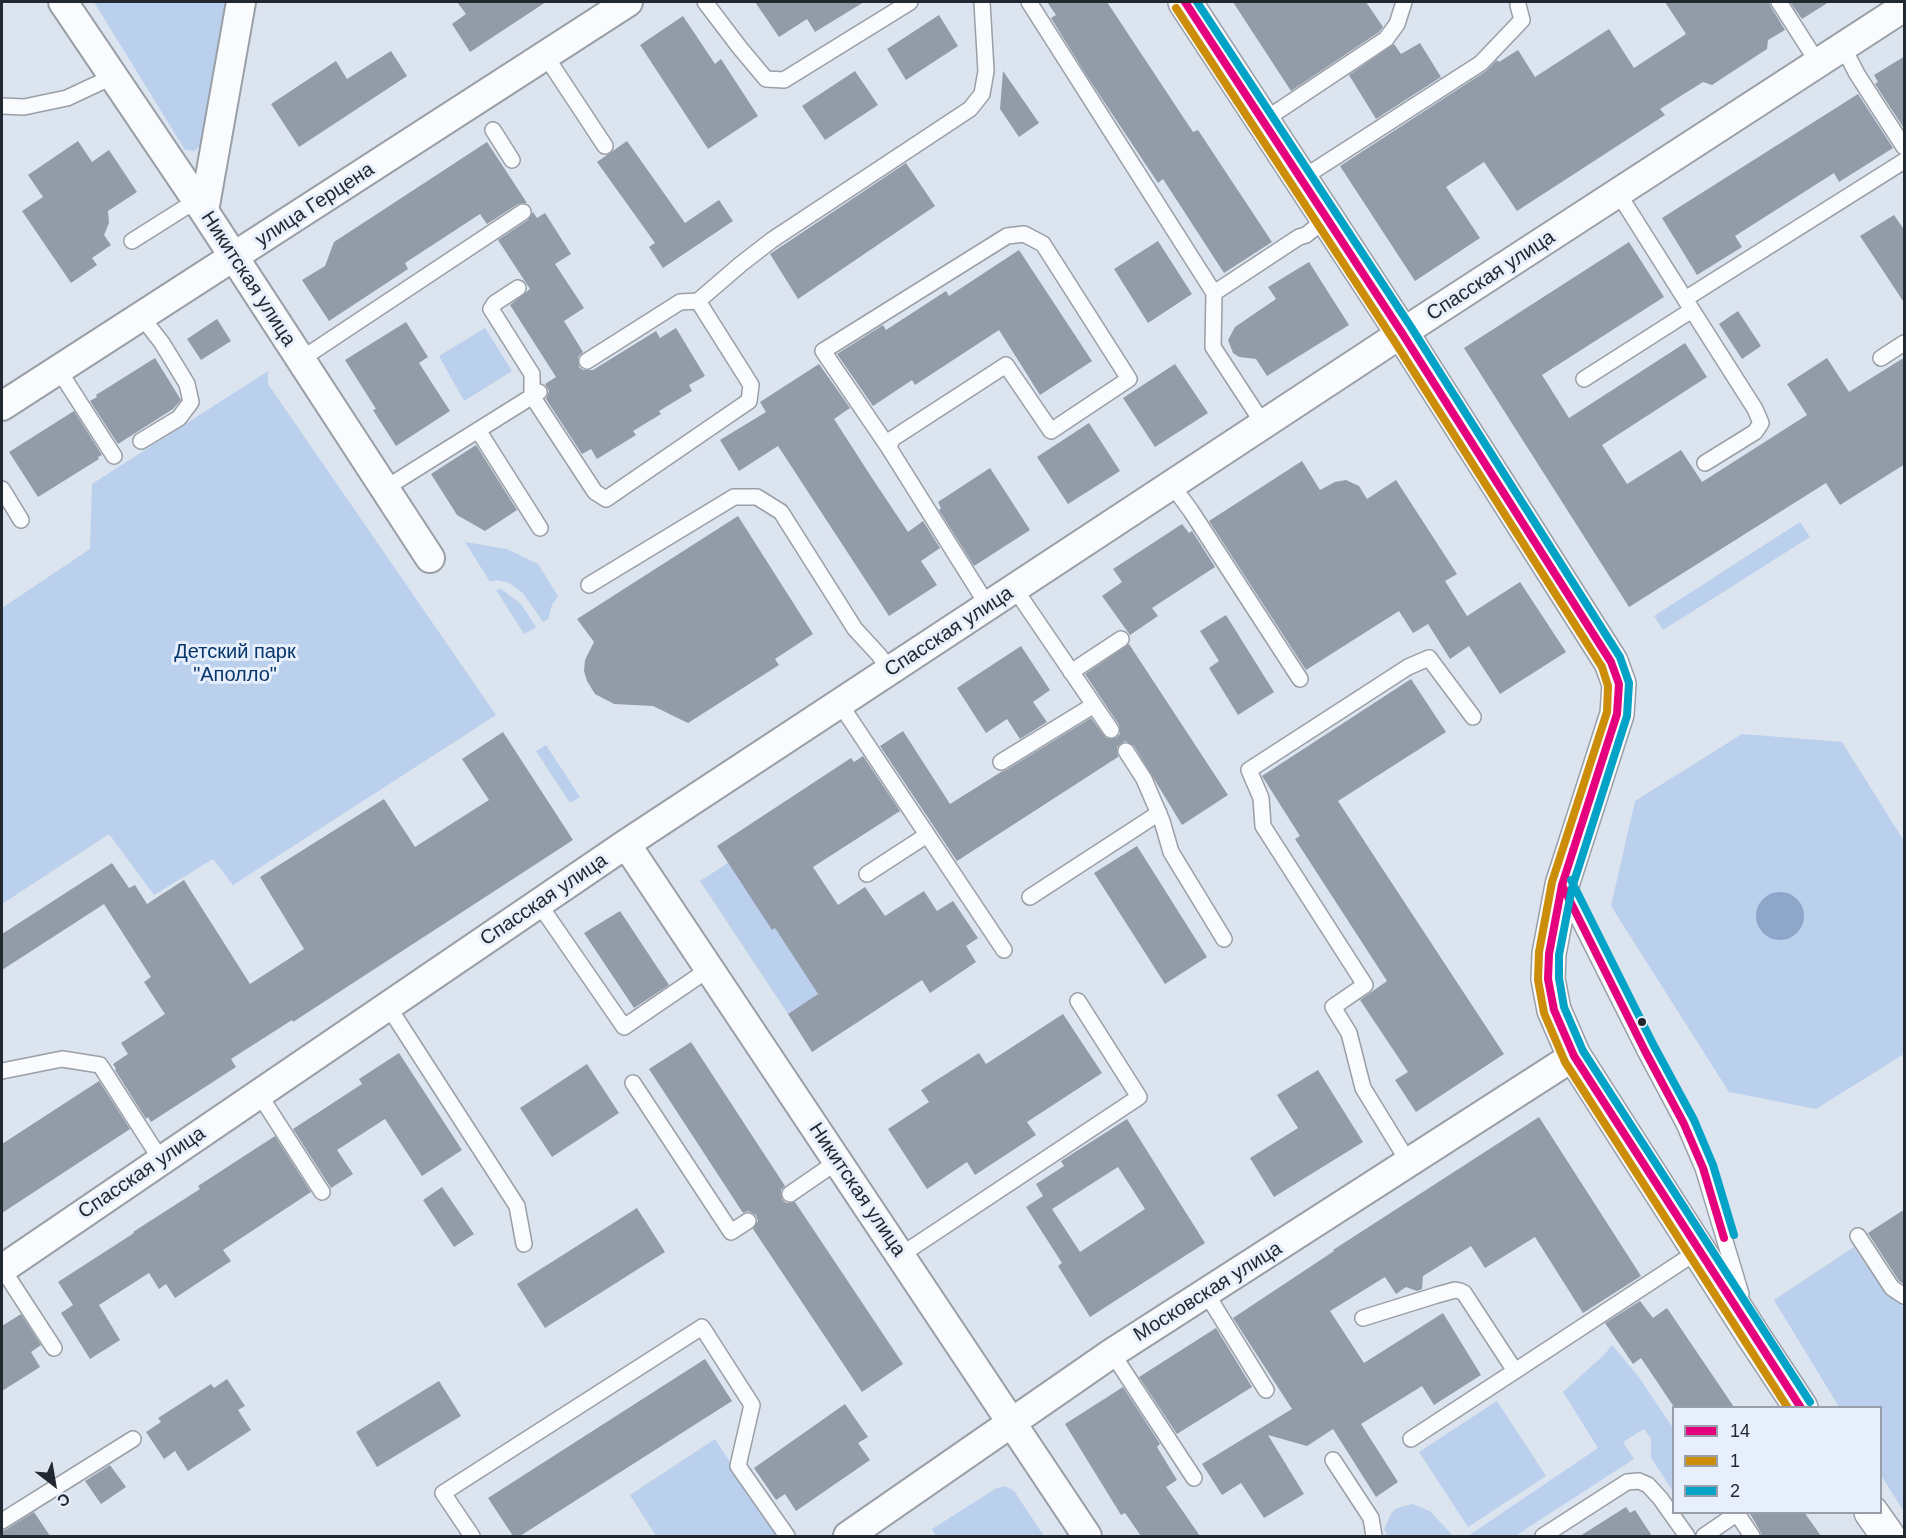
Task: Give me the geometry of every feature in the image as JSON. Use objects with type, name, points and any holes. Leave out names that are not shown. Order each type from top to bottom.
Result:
[{"type":"main road","points":[[1185,2],[1402,333],[1611,662],[1619,684],[1617,714],[1562,885],[1551,938],[1548,980],[1554,1010],[1574,1056],[1800,1406]]},
{"type":"main road","points":[[1872,1514],[1888,1536]]},
{"type":"street","name":"Никитская улица","points":[[63,2],[201,205],[429,558]]},
{"type":"street","points":[[201,205],[241,2]]},
{"type":"street","name":"улица Герцена","points":[[4,398],[58,369],[628,2]]},
{"type":"street","name":"Спасская улица","points":[[2,1268],[626,844],[1402,333],[1905,7]]},
{"type":"street","name":"Никитская улица","points":[[626,844],[1087,1536]]},
{"type":"street","name":"Московская улица","points":[[848,1536],[1112,1353],[1574,1056]]},
{"type":"lane","points":[[705,2],[766,78],[784,80],[910,2]]},
{"type":"lane","points":[[588,361],[680,302],[698,301],[772,240],[970,109],[982,94],[986,70],[982,2]]},
{"type":"lane","points":[[1029,2],[1214,293],[1214,347],[1264,425]]},
{"type":"lane","points":[[1263,121],[1386,39],[1397,24],[1404,2]]},
{"type":"lane","points":[[1779,2],[1818,63]]},
{"type":"lane","points":[[1301,179],[1481,63],[1521,20],[1518,4]]},
{"type":"lane","points":[[1843,47],[1857,74],[1905,147]]},
{"type":"lane","points":[[545,55],[605,146]]},
{"type":"lane","points":[[2,106],[24,107],[68,98],[114,76]]},
{"type":"lane","points":[[493,130],[512,160]]},
{"type":"lane","points":[[1584,379],[1688,305],[1905,161]]},
{"type":"lane","points":[[1618,193],[1755,409],[1761,423],[1755,432],[1705,463]]},
{"type":"lane","points":[[132,241],[201,205]]},
{"type":"lane","points":[[300,360],[523,212]]},
{"type":"lane","points":[[1214,293],[1299,237],[1306,235],[1327,218]]},
{"type":"lane","points":[[889,448],[892,439],[1006,365],[1051,431],[1129,379],[1043,244],[1024,234],[1007,236],[823,351],[889,448],[987,606]]},
{"type":"lane","points":[[518,288],[495,303],[491,309],[531,374],[536,393],[595,492],[606,499],[749,401],[751,385],[698,301]]},
{"type":"lane","points":[[141,316],[187,384],[191,402],[178,418],[141,441]]},
{"type":"lane","points":[[1881,358],[1905,343]]},
{"type":"lane","points":[[58,369],[114,456]]},
{"type":"lane","points":[[384,489],[536,393]]},
{"type":"lane","points":[[478,430],[540,528]]},
{"type":"lane","points":[[1172,485],[1300,679]]},
{"type":"lane","points":[[2,489],[21,519]]},
{"type":"lane","points":[[589,585],[734,497],[757,497],[781,512],[855,629],[890,671]]},
{"type":"lane","points":[[1015,589],[1111,730]]},
{"type":"lane","points":[[1071,672],[1121,639]]},
{"type":"lane","points":[[1409,1163],[1363,1088],[1349,1033],[1333,1007],[1365,986],[1263,826],[1261,798],[1249,771],[1408,667],[1429,658],[1473,717]]},
{"type":"lane","points":[[840,704],[1004,950]]},
{"type":"lane","points":[[1001,762],[1094,705]]},
{"type":"lane","points":[[1126,752],[1144,778],[1171,852],[1224,939]]},
{"type":"lane","points":[[1030,897],[1158,813]]},
{"type":"lane","points":[[867,874],[927,835]]},
{"type":"lane","points":[[1562,885],[1684,1124],[1703,1168],[1754,1337]]},
{"type":"lane","points":[[539,904],[624,1027],[709,969]]},
{"type":"lane","points":[[901,1255],[1139,1097],[1078,1001]]},
{"type":"lane","points":[[388,1006],[517,1206],[524,1244]]},
{"type":"lane","points":[[2,1071],[62,1059],[100,1065],[161,1160]]},
{"type":"lane","points":[[633,1083],[731,1232],[748,1221]]},
{"type":"lane","points":[[259,1094],[322,1192]]},
{"type":"lane","points":[[790,1194],[838,1161]]},
{"type":"lane","points":[[1858,1236],[1892,1288],[1905,1296]]},
{"type":"lane","points":[[1411,1439],[1698,1251]]},
{"type":"lane","points":[[2,1268],[54,1348]]},
{"type":"lane","points":[[1363,1318],[1437,1295],[1455,1290],[1460,1291],[1464,1293],[1515,1371]]},
{"type":"lane","points":[[1206,1293],[1266,1390]]},
{"type":"lane","points":[[472,1536],[443,1493],[702,1327],[752,1405],[738,1466],[787,1536]]},
{"type":"lane","points":[[1112,1353],[1194,1478]]},
{"type":"lane","points":[[2,1521],[133,1439]]},
{"type":"lane","points":[[1333,1460],[1371,1518],[1374,1536]]},
{"type":"lane","points":[[1543,1536],[1627,1482],[1639,1481],[1648,1485],[1660,1498],[1687,1536]]},
{"type":"lane","points":[[1704,1536],[1736,1514]]},
{"type":"lane","points":[[1738,1514],[1752,1536]]},
{"type":"green space","points":[[94,2],[231,2],[206,138],[195,151],[185,150]]},
{"type":"green space","points":[[485,328],[512,371],[464,401],[439,356]]},
{"type":"green space","name":"Детский парк \"Аполло\"","points":[[268,371],[268,384],[496,715],[233,885],[213,859],[154,895],[109,834],[2,904],[2,608],[90,549],[92,484]]},
{"type":"green space","points":[[1800,522],[1810,537],[1663,630],[1654,616]]},
{"type":"green space","points":[[465,542],[507,549],[538,564],[558,596],[552,605],[548,619],[543,622],[523,593],[509,583],[496,580],[490,582]]},
{"type":"green space","points":[[501,589],[521,604],[536,627],[524,634],[496,590]]},
{"type":"green space","points":[[1742,734],[1842,742],[1904,841],[1904,1054],[1816,1109],[1729,1092],[1611,906],[1635,801]]},
{"type":"green space","points":[[546,745],[580,797],[570,803],[536,751]]},
{"type":"green space","points":[[728,863],[772,929],[775,928],[818,994],[788,1014],[700,881]]},
{"type":"green space","points":[[1854,1247],[1865,1264],[1904,1308],[1904,1512],[1882,1477],[1882,1406],[1838,1406],[1774,1300]]},
{"type":"green space","points":[[1612,1345],[1638,1376],[1672,1427],[1672,1490],[1651,1458],[1651,1439],[1644,1429],[1623,1442],[1634,1459],[1515,1536],[1468,1536],[1598,1448],[1563,1392]]},
{"type":"green space","points":[[1497,1401],[1546,1476],[1468,1527],[1419,1452]]},
{"type":"green space","points":[[715,1439],[778,1536],[656,1536],[630,1495]]},
{"type":"green space","points":[[1005,1486],[1014,1491],[1044,1536],[936,1536],[932,1529],[995,1489]]},
{"type":"green space","points":[[1412,1504],[1430,1511],[1453,1536],[1388,1536],[1384,1529],[1391,1514],[1395,1509]]},
{"type":"shaded area","points":[[1780,892],[1797,899],[1804,916],[1797,933],[1780,940],[1763,933],[1756,916],[1763,899]]},
{"type":"building","points":[[457,2],[546,2],[470,52],[452,24],[466,14]]},
{"type":"building","points":[[755,2],[864,2],[815,32],[807,19],[779,37]]},
{"type":"building","points":[[1047,2],[1107,2],[1193,132],[1198,130],[1272,242],[1224,273],[1163,179],[1158,183],[1085,73],[1051,18],[1056,15]]},
{"type":"building","points":[[1233,2],[1366,2],[1383,27],[1379,32],[1291,91]]},
{"type":"building","points":[[1665,2],[1769,2],[1785,30],[1768,40],[1767,49],[1712,85],[1703,82],[1660,109],[1665,115],[1517,211],[1484,162],[1446,187],[1480,238],[1415,281],[1340,166],[1486,71],[1497,60],[1499,62],[1518,50],[1535,77],[1609,29],[1634,68],[1686,34]]},
{"type":"building","points":[[1790,2],[1829,2],[1802,19]]},
{"type":"building","points":[[939,15],[958,46],[906,80],[887,49]]},
{"type":"building","points":[[683,16],[715,64],[721,59],[758,116],[708,149],[640,45]]},
{"type":"building","points":[[1420,43],[1441,77],[1376,119],[1349,75],[1394,44],[1401,54]]},
{"type":"building","points":[[391,51],[407,76],[299,147],[271,104],[336,61],[347,79]]},
{"type":"building","points":[[1905,56],[1905,130],[1875,84],[1878,82],[1874,75]]},
{"type":"building","points":[[855,71],[878,105],[825,140],[802,106]]},
{"type":"building","points":[[1003,71],[1039,123],[1019,137],[1000,109]]},
{"type":"building","points":[[1858,94],[1893,148],[1839,182],[1834,173],[1735,236],[1742,247],[1697,275],[1662,218]]},
{"type":"building","points":[[78,141],[92,162],[109,150],[137,192],[108,211],[109,223],[104,235],[111,245],[92,258],[97,265],[71,283],[22,211],[43,197],[28,175]]},
{"type":"building","points":[[627,141],[685,223],[719,200],[733,221],[663,268],[649,247],[655,243],[597,162]]},
{"type":"building","points":[[487,142],[527,203],[518,204],[487,224],[480,214],[405,263],[408,269],[329,321],[302,280],[325,266],[334,242]]},
{"type":"building","points":[[906,163],[935,206],[798,299],[770,254]]},
{"type":"building","points":[[533,212],[537,218],[545,213],[571,254],[555,264],[584,308],[564,321],[583,352],[578,357],[579,367],[583,370],[593,370],[656,331],[660,338],[676,328],[705,376],[689,385],[692,391],[659,411],[661,414],[633,431],[636,435],[597,459],[591,449],[582,454],[546,399],[549,391],[545,384],[556,377],[510,305],[530,289],[498,240],[528,220]]},
{"type":"building","points":[[1894,215],[1905,231],[1905,304],[1860,236]]},
{"type":"building","points":[[1158,241],[1192,294],[1148,323],[1114,269]]},
{"type":"building","points":[[1629,242],[1664,297],[1542,375],[1569,418],[1685,343],[1707,377],[1602,445],[1627,484],[1681,450],[1702,482],[1807,415],[1787,384],[1827,358],[1849,392],[1905,357],[1905,464],[1840,505],[1826,483],[1629,607],[1464,348]]},
{"type":"building","points":[[1019,250],[1092,361],[1040,395],[999,330],[915,385],[912,380],[873,406],[837,354],[883,325],[886,330],[946,291],[949,296]]},
{"type":"building","points":[[1309,262],[1349,325],[1267,376],[1256,359],[1239,357],[1233,353],[1228,340],[1235,327],[1276,299],[1268,287]]},
{"type":"building","points":[[1738,311],[1761,346],[1742,359],[1719,324]]},
{"type":"building","points":[[217,319],[231,341],[201,360],[187,339]]},
{"type":"building","points":[[406,322],[428,357],[419,363],[450,411],[396,446],[345,360]]},
{"type":"building","points":[[155,358],[181,400],[173,409],[118,444],[90,401]]},
{"type":"building","points":[[819,364],[850,408],[834,419],[872,478],[908,532],[923,521],[940,548],[921,561],[937,585],[889,616],[778,446],[739,471],[720,440],[766,412],[760,402]]},
{"type":"building","points":[[1175,364],[1208,413],[1155,447],[1123,398]]},
{"type":"building","points":[[74,411],[102,455],[38,497],[9,452]]},
{"type":"building","points":[[1089,423],[1120,471],[1068,504],[1037,457]]},
{"type":"building","points":[[476,445],[517,510],[485,531],[457,515],[431,474]]},
{"type":"building","points":[[1302,461],[1320,490],[1335,482],[1346,480],[1359,486],[1367,499],[1396,480],[1457,574],[1445,581],[1467,616],[1520,582],[1566,652],[1500,694],[1469,646],[1450,659],[1428,624],[1413,633],[1399,611],[1306,670],[1209,521]]},
{"type":"building","points":[[990,468],[1030,530],[974,566],[939,510],[941,508],[938,502]]},
{"type":"building","points":[[738,516],[813,634],[775,659],[779,665],[688,723],[653,706],[614,704],[595,694],[584,671],[585,660],[594,642],[577,619]]},
{"type":"building","points":[[1182,524],[1189,533],[1192,531],[1215,567],[1152,608],[1158,616],[1130,635],[1102,596],[1122,582],[1113,569]]},
{"type":"building","points":[[1226,615],[1274,692],[1238,715],[1209,668],[1219,661],[1200,631]]},
{"type":"building","points":[[1129,644],[1228,795],[1182,825],[1134,746],[1125,741],[1117,747],[1118,757],[957,861],[880,746],[903,731],[950,804],[1091,718],[1106,738],[1116,738],[1120,734],[1119,725],[1085,674]]},
{"type":"building","points":[[1021,646],[1050,690],[1033,702],[1047,722],[1020,739],[1007,719],[986,733],[957,688]]},
{"type":"building","points":[[1411,679],[1446,732],[1338,801],[1504,1054],[1416,1112],[1395,1080],[1408,1072],[1360,1000],[1387,981],[1295,839],[1300,836],[1262,776]]},
{"type":"building","points":[[503,732],[573,840],[293,1022],[292,1020],[231,1059],[236,1067],[151,1122],[148,1117],[146,1119],[113,1064],[128,1054],[121,1043],[165,1014],[144,982],[151,977],[104,904],[2,970],[2,934],[112,863],[129,888],[135,885],[147,904],[184,880],[250,984],[304,949],[260,877],[384,799],[415,847],[489,800],[462,759]]},
{"type":"building","points":[[863,756],[900,811],[813,867],[838,905],[865,887],[885,916],[924,891],[937,911],[953,901],[978,938],[966,946],[976,962],[930,993],[922,980],[812,1052],[788,1014],[818,994],[775,928],[772,930],[717,846],[851,758],[854,762]]},
{"type":"building","points":[[1137,846],[1207,957],[1165,984],[1094,873]]},
{"type":"building","points":[[620,911],[669,985],[634,1008],[584,933]]},
{"type":"building","points":[[1063,1014],[1102,1073],[1027,1122],[1036,1135],[975,1175],[967,1162],[927,1189],[888,1129],[929,1102],[921,1090],[979,1053],[986,1064]]},
{"type":"building","points":[[691,1042],[785,1186],[781,1190],[782,1199],[786,1203],[795,1202],[903,1364],[862,1392],[753,1229],[758,1221],[756,1215],[748,1211],[743,1213],[649,1069]]},
{"type":"building","points":[[399,1053],[462,1150],[422,1176],[385,1119],[337,1150],[353,1174],[331,1188],[293,1129],[362,1084],[359,1079]]},
{"type":"building","points":[[587,1064],[619,1113],[552,1157],[520,1108]]},
{"type":"building","points":[[1318,1070],[1363,1142],[1274,1197],[1250,1158],[1298,1128],[1277,1095]]},
{"type":"building","points":[[99,1081],[130,1129],[2,1213],[2,1144]]},
{"type":"building","points":[[1539,1117],[1641,1276],[1583,1313],[1535,1237],[1485,1268],[1471,1246],[1423,1276],[1422,1289],[1417,1291],[1406,1287],[1396,1294],[1385,1277],[1330,1311],[1364,1363],[1443,1313],[1481,1375],[1434,1405],[1422,1386],[1361,1424],[1398,1482],[1376,1497],[1333,1429],[1307,1446],[1268,1435],[1304,1494],[1264,1518],[1241,1483],[1222,1495],[1202,1464],[1292,1409],[1233,1318],[1333,1250]]},
{"type":"building","points":[[1127,1119],[1205,1243],[1090,1317],[1058,1266],[1062,1263],[1026,1207],[1043,1196],[1036,1184],[1064,1166],[1061,1161]],"holes":[[[1118,1167],[1145,1209],[1080,1252],[1052,1209]]]},
{"type":"building","points":[[275,1136],[311,1192],[223,1250],[231,1261],[175,1298],[166,1284],[159,1289],[149,1273],[99,1305],[120,1340],[90,1359],[61,1313],[73,1305],[58,1282],[200,1189],[198,1186]]},
{"type":"building","points":[[442,1187],[474,1234],[454,1247],[423,1200]]},
{"type":"building","points":[[637,1208],[665,1252],[545,1328],[517,1284]]},
{"type":"building","points":[[1905,1209],[1905,1285],[1899,1281],[1868,1233]]},
{"type":"building","points":[[1640,1301],[1653,1318],[1667,1308],[1733,1406],[1673,1406],[1641,1358],[1633,1364],[1605,1323]]},
{"type":"building","points":[[21,1314],[41,1345],[31,1352],[40,1367],[2,1391],[2,1326]]},
{"type":"building","points":[[1216,1328],[1252,1387],[1177,1434],[1139,1377]]},
{"type":"building","points":[[705,1359],[732,1401],[520,1536],[513,1536],[488,1498]]},
{"type":"building","points":[[227,1379],[245,1406],[238,1410],[251,1430],[188,1471],[175,1451],[164,1459],[146,1432],[161,1422],[158,1418],[211,1384],[214,1388]]},
{"type":"building","points":[[439,1381],[461,1416],[377,1467],[356,1432]]},
{"type":"building","points":[[1123,1387],[1160,1444],[1157,1447],[1177,1480],[1166,1487],[1200,1536],[1141,1536],[1125,1513],[1121,1515],[1065,1424]]},
{"type":"building","points":[[845,1404],[868,1437],[858,1443],[870,1460],[796,1511],[785,1494],[776,1500],[754,1468]]},
{"type":"building","points":[[110,1465],[126,1487],[101,1504],[85,1481]]},
{"type":"building","points":[[1626,1507],[1630,1513],[1635,1510],[1652,1536],[1580,1536]]},
{"type":"building","points":[[34,1512],[50,1536],[2,1536],[2,1531]]},
{"type":"building","points":[[1750,1514],[1805,1514],[1821,1536],[1762,1536]]},
{"type":"transit line","name":"14","points":[[1185,2],[1402,333],[1611,662],[1619,684],[1617,714],[1562,885],[1549,954],[1548,979],[1554,1010],[1574,1056],[1800,1406]]},
{"type":"transit line","name":"2","points":[[1197,2],[1411,327],[1620,657],[1629,683],[1627,716],[1572,888],[1559,955],[1559,978],[1564,1007],[1583,1051],[1810,1402]]},
{"type":"transit line","name":"1","points":[[1176,8],[1393,339],[1602,667],[1608,686],[1607,712],[1552,882],[1539,952],[1538,980],[1544,1013],[1565,1062],[1787,1406]]},
{"type":"transit line","name":"2","points":[[1571,880],[1654,1046],[1694,1120],[1713,1165],[1734,1235]]},
{"type":"transit line","name":"14","points":[[1562,885],[1684,1124],[1703,1168],[1724,1238]]}]
